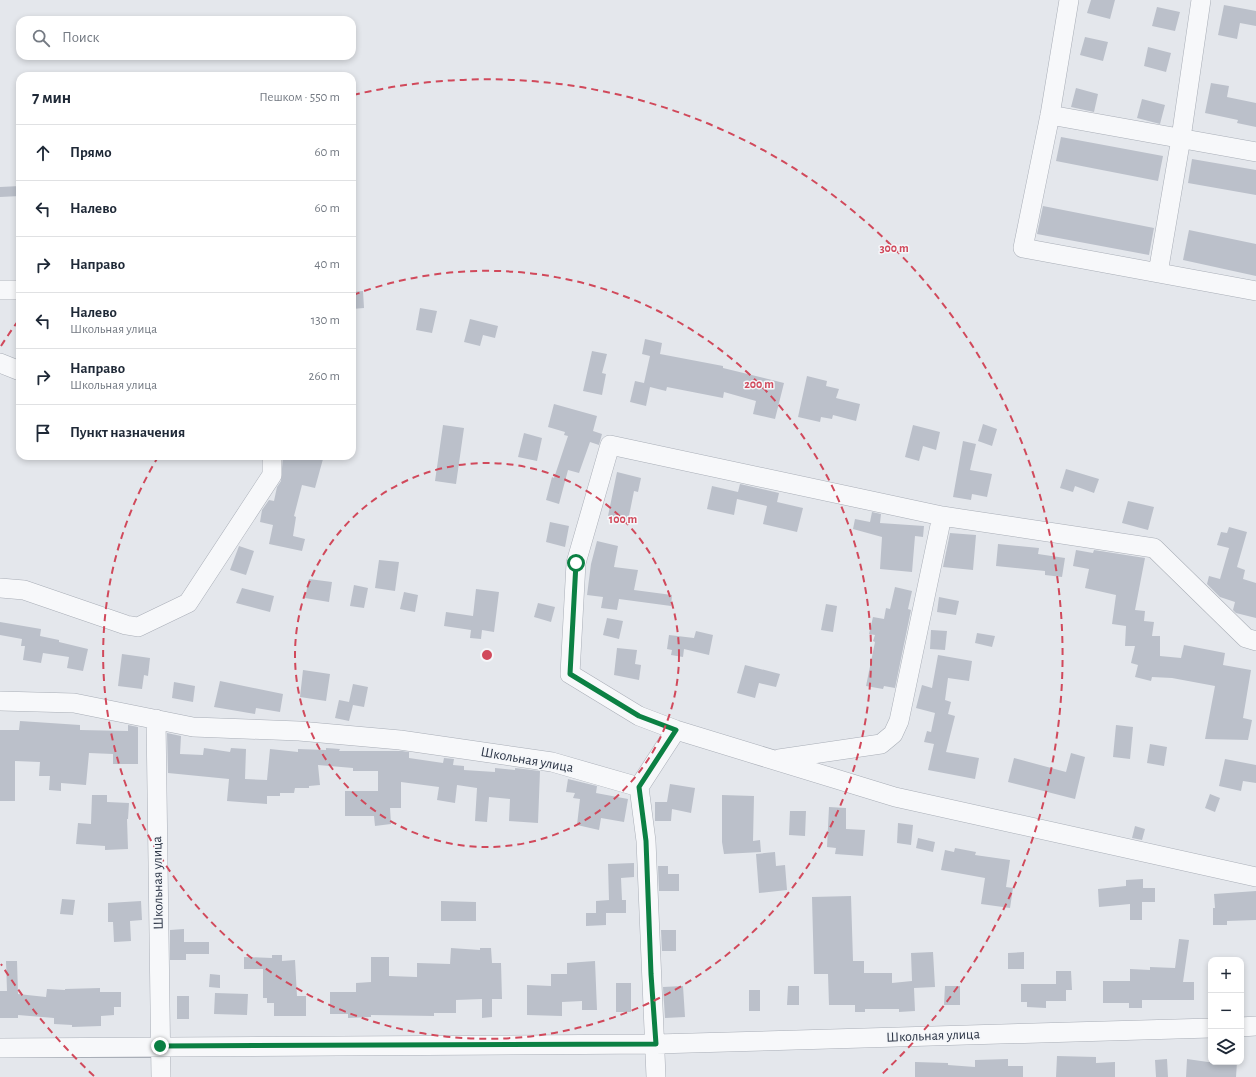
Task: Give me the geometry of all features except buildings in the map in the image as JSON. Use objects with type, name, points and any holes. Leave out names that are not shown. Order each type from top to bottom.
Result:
[{"type":"street","points":[[1069,0],[1050,115],[1023,248],[1256,291]]},
{"type":"street","points":[[1158,273],[1181,138],[1201,0]]},
{"type":"street","points":[[1050,115],[1256,152]]},
{"type":"street","points":[[0,290],[16,290]]},
{"type":"street","points":[[0,364],[16,370]]},
{"type":"street","points":[[1256,641],[1246,638],[1154,548],[942,516],[610,445],[576,563],[570,674],[639,716],[676,730],[895,797],[1256,877]]},
{"type":"street","points":[[0,588],[24,590],[126,625],[138,627],[188,603],[272,475],[272,460]]},
{"type":"street","points":[[774,760],[881,744],[893,734],[899,721],[942,516]]},
{"type":"street","name":"Школьная улица","points":[[0,701],[74,703],[193,727],[299,731],[408,741],[552,762],[639,787]]},
{"type":"street","name":"Школьная улица","points":[[156,720],[161,1077]]},
{"type":"street","points":[[656,1077],[656,1044],[651,974],[646,841],[639,787],[676,730]]},
{"type":"street","points":[[1244,1027],[1256,1026]]},
{"type":"street","name":"Школьная улица","points":[[0,1048],[656,1044],[1208,1028]]},
{"type":"route","points":[[160,1046],[656,1044],[651,974],[646,841],[639,787],[676,730],[639,716],[570,674],[576,563]]}]
